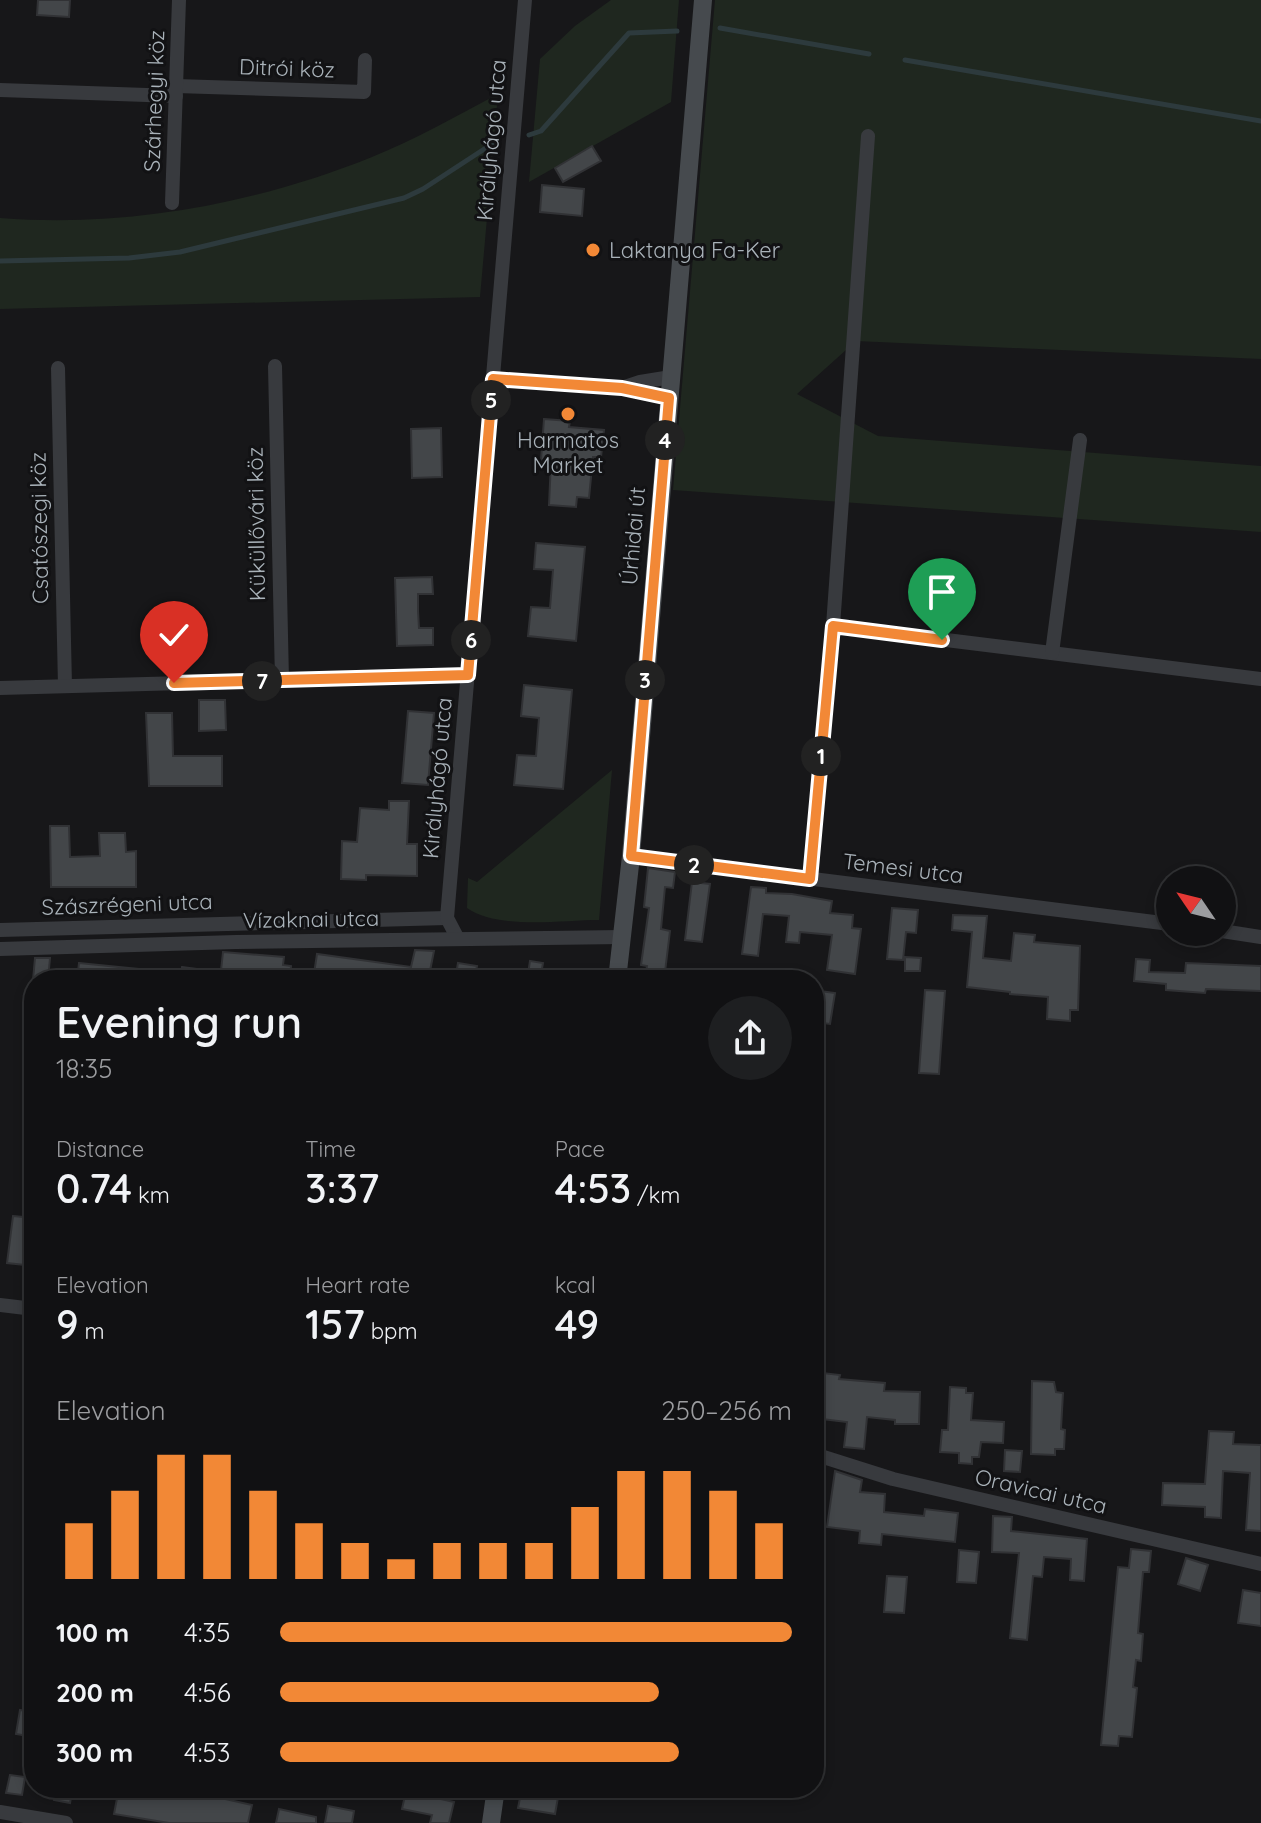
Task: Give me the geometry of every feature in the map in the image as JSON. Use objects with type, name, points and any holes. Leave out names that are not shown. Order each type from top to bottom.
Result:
[{"type":"main road","name":"Úrhidai út","points":[[618,970],[631,856],[703,0]]},
{"type":"main road","points":[[491,1823],[495,1798]]},
{"type":"street","name":"Szárhegyi köz","points":[[172,203],[179,0]]},
{"type":"street","name":"Királyhágó utca","points":[[447,918],[525,0]]},
{"type":"street","name":"Ditrói köz","points":[[176,91],[364,92],[365,60]]},
{"type":"street","points":[[0,90],[176,91]]},
{"type":"street","points":[[810,879],[833,626],[868,136]]},
{"type":"street","name":"Küküllővári köz","points":[[275,366],[282,680]]},
{"type":"street","name":"Csatószegi köz","points":[[58,368],[65,686]]},
{"type":"street","points":[[622,388],[671,377]]},
{"type":"street","points":[[493,379],[622,388],[669,398]]},
{"type":"street","points":[[1052,653],[1080,440]]},
{"type":"street","points":[[833,626],[1261,679]]},
{"type":"street","points":[[0,688],[468,675]]},
{"type":"street","name":"Temesi utca","points":[[631,856],[1156,922]]},
{"type":"street","points":[[447,918],[458,939]]},
{"type":"street","name":"Szászrégeni utca","points":[[0,930],[447,918]]},
{"type":"street","points":[[1236,933],[1261,937]]},
{"type":"street","name":"Vízaknai utca","points":[[0,949],[622,937]]},
{"type":"street","points":[[0,1305],[24,1308]]},
{"type":"street","name":"Oravicai utca","points":[[824,1457],[893,1479],[1261,1564]]},
{"type":"street","points":[[0,1812],[66,1823]]},
{"type":"shaded area","points":[[611,0],[679,0],[671,102],[529,182],[540,59],[575,26]]},
{"type":"shaded area","points":[[715,0],[1261,0],[1261,359],[856,341],[797,394],[878,436],[1261,466],[1261,532],[673,490]]},
{"type":"shaded area","points":[[498,94],[480,297],[0,309],[0,218],[95,219],[189,209],[236,200],[328,174],[372,157]]},
{"type":"shaded area","points":[[612,770],[599,920],[513,921],[480,915],[467,908],[468,878],[477,882]]},
{"type":"building","points":[[38,0],[70,0],[69,17],[37,15]]},
{"type":"building","points":[[592,146],[601,161],[563,182],[555,168]]},
{"type":"building","points":[[542,185],[584,189],[582,216],[540,212]]},
{"type":"building","points":[[544,419],[570,421],[569,427],[604,430],[601,457],[593,457],[589,498],[577,497],[576,507],[549,505],[551,461],[541,460]]},
{"type":"building","points":[[441,428],[442,477],[412,478],[411,429]]},
{"type":"building","points":[[536,543],[585,547],[576,641],[528,636],[531,607],[550,608],[553,570],[534,569]]},
{"type":"building","points":[[432,577],[433,594],[418,594],[418,611],[419,628],[433,628],[433,645],[397,646],[395,578]]},
{"type":"building","points":[[524,685],[572,690],[563,789],[514,785],[517,755],[536,756],[539,718],[521,716]]},
{"type":"building","points":[[199,700],[225,700],[226,730],[199,731]]},
{"type":"building","points":[[408,711],[434,713],[428,785],[402,783]]},
{"type":"building","points":[[146,713],[172,713],[173,756],[222,756],[222,786],[149,786]]},
{"type":"building","points":[[389,801],[409,801],[407,844],[417,844],[417,876],[366,875],[366,880],[341,879],[342,841],[357,842],[360,808],[389,810]]},
{"type":"building","points":[[50,826],[69,826],[70,857],[100,856],[99,833],[125,833],[126,852],[136,851],[136,887],[51,887]]},
{"type":"building","points":[[648,868],[675,872],[673,888],[665,887],[661,929],[670,931],[665,970],[646,970],[647,966],[641,965],[649,908],[644,907]]},
{"type":"building","points":[[692,882],[710,884],[702,942],[685,940]]},
{"type":"building","points":[[751,887],[766,888],[766,893],[832,901],[830,913],[853,915],[852,928],[861,929],[855,974],[827,970],[832,935],[800,932],[799,943],[786,942],[789,916],[763,914],[758,956],[742,954]]},
{"type":"building","points":[[892,908],[918,910],[916,933],[906,932],[903,960],[887,959]]},
{"type":"building","points":[[953,915],[987,916],[983,958],[1011,961],[1014,933],[1035,935],[1034,942],[1080,946],[1078,1010],[1070,1010],[1070,1021],[1047,1019],[1048,997],[967,987],[972,932],[952,930]]},
{"type":"building","points":[[415,950],[434,951],[430,970],[315,970],[317,954],[411,967]]},
{"type":"building","points":[[223,952],[284,957],[283,965],[291,966],[291,970],[221,970]]},
{"type":"building","points":[[905,957],[921,958],[920,971],[905,971]]},
{"type":"building","points":[[35,958],[50,958],[49,970],[34,970]]},
{"type":"building","points":[[1136,959],[1150,960],[1149,972],[1185,973],[1186,963],[1261,966],[1261,991],[1206,989],[1205,993],[1166,990],[1166,984],[1134,981]]},
{"type":"building","points":[[530,961],[543,963],[542,970],[529,970]]},
{"type":"building","points":[[79,963],[148,970],[78,970]]},
{"type":"building","points":[[458,963],[477,966],[476,970],[457,970]]},
{"type":"building","points":[[925,990],[945,991],[939,1074],[919,1073]]},
{"type":"building","points":[[824,992],[835,993],[830,1024],[824,1023]]},
{"type":"building","points":[[13,1216],[24,1217],[24,1265],[7,1263]]},
{"type":"building","points":[[824,1373],[840,1375],[839,1379],[885,1383],[884,1391],[920,1392],[919,1424],[895,1424],[895,1420],[867,1417],[864,1449],[844,1447],[847,1422],[824,1419]]},
{"type":"building","points":[[1032,1381],[1054,1382],[1056,1392],[1063,1393],[1061,1429],[1065,1430],[1064,1449],[1055,1449],[1055,1455],[1031,1454]]},
{"type":"building","points":[[950,1387],[966,1388],[966,1393],[973,1393],[971,1420],[1004,1422],[1003,1443],[981,1442],[979,1457],[972,1457],[972,1464],[959,1463],[959,1453],[940,1452],[942,1430],[948,1430]]},
{"type":"building","points":[[1209,1431],[1234,1432],[1233,1444],[1261,1445],[1261,1531],[1246,1530],[1250,1473],[1223,1471],[1221,1518],[1205,1517],[1205,1507],[1162,1505],[1163,1483],[1205,1484]]},
{"type":"building","points":[[1005,1450],[1022,1451],[1020,1472],[1004,1471]]},
{"type":"building","points":[[835,1471],[862,1480],[860,1492],[885,1494],[884,1512],[924,1516],[925,1509],[958,1513],[955,1542],[882,1534],[881,1545],[859,1543],[860,1531],[827,1527]]},
{"type":"building","points":[[993,1516],[1012,1517],[1011,1531],[1087,1539],[1084,1581],[1070,1580],[1071,1559],[1044,1557],[1042,1577],[1033,1576],[1027,1640],[1010,1638],[1019,1553],[992,1552]]},
{"type":"building","points":[[1131,1549],[1151,1551],[1149,1572],[1143,1572],[1138,1633],[1143,1634],[1141,1661],[1136,1660],[1133,1687],[1137,1688],[1132,1737],[1119,1736],[1118,1746],[1101,1745],[1118,1567],[1129,1568]]},
{"type":"building","points":[[959,1550],[979,1552],[976,1583],[957,1582]]},
{"type":"building","points":[[1186,1558],[1208,1565],[1200,1591],[1178,1584]]},
{"type":"building","points":[[887,1576],[907,1577],[904,1613],[884,1612]]},
{"type":"building","points":[[1243,1590],[1261,1593],[1261,1626],[1238,1623]]},
{"type":"building","points":[[20,1710],[24,1711],[24,1735],[16,1734]]},
{"type":"building","points":[[10,1775],[24,1777],[22,1795],[6,1793]]},
{"type":"building","points":[[54,1798],[71,1798],[70,1803]]},
{"type":"building","points":[[117,1798],[220,1798],[252,1805],[248,1823],[169,1823],[114,1814]]},
{"type":"building","points":[[404,1798],[437,1798],[454,1802],[449,1823],[430,1823],[432,1815],[402,1809]]},
{"type":"building","points":[[520,1798],[558,1798],[555,1814],[518,1808]]},
{"type":"building","points":[[328,1806],[354,1811],[352,1823],[325,1823]]},
{"type":"building","points":[[279,1809],[316,1817],[316,1823],[276,1823]]},
{"type":"waterway","points":[[720,28],[869,54]]},
{"type":"waterway","points":[[529,135],[541,131],[629,33],[677,31]]},
{"type":"waterway","points":[[905,60],[1261,121]]},
{"type":"waterway","points":[[0,261],[129,258],[180,252],[404,198],[492,144]]},
{"type":"place","name":"Laktanya Fa-Ker","points":[[593,250]]},
{"type":"place","name":"Harmatos Market","points":[[568,414]]},
{"type":"route","points":[[174,683],[468,675],[493,379],[622,388],[669,398],[631,856],[810,879],[833,626],[942,640]]}]
